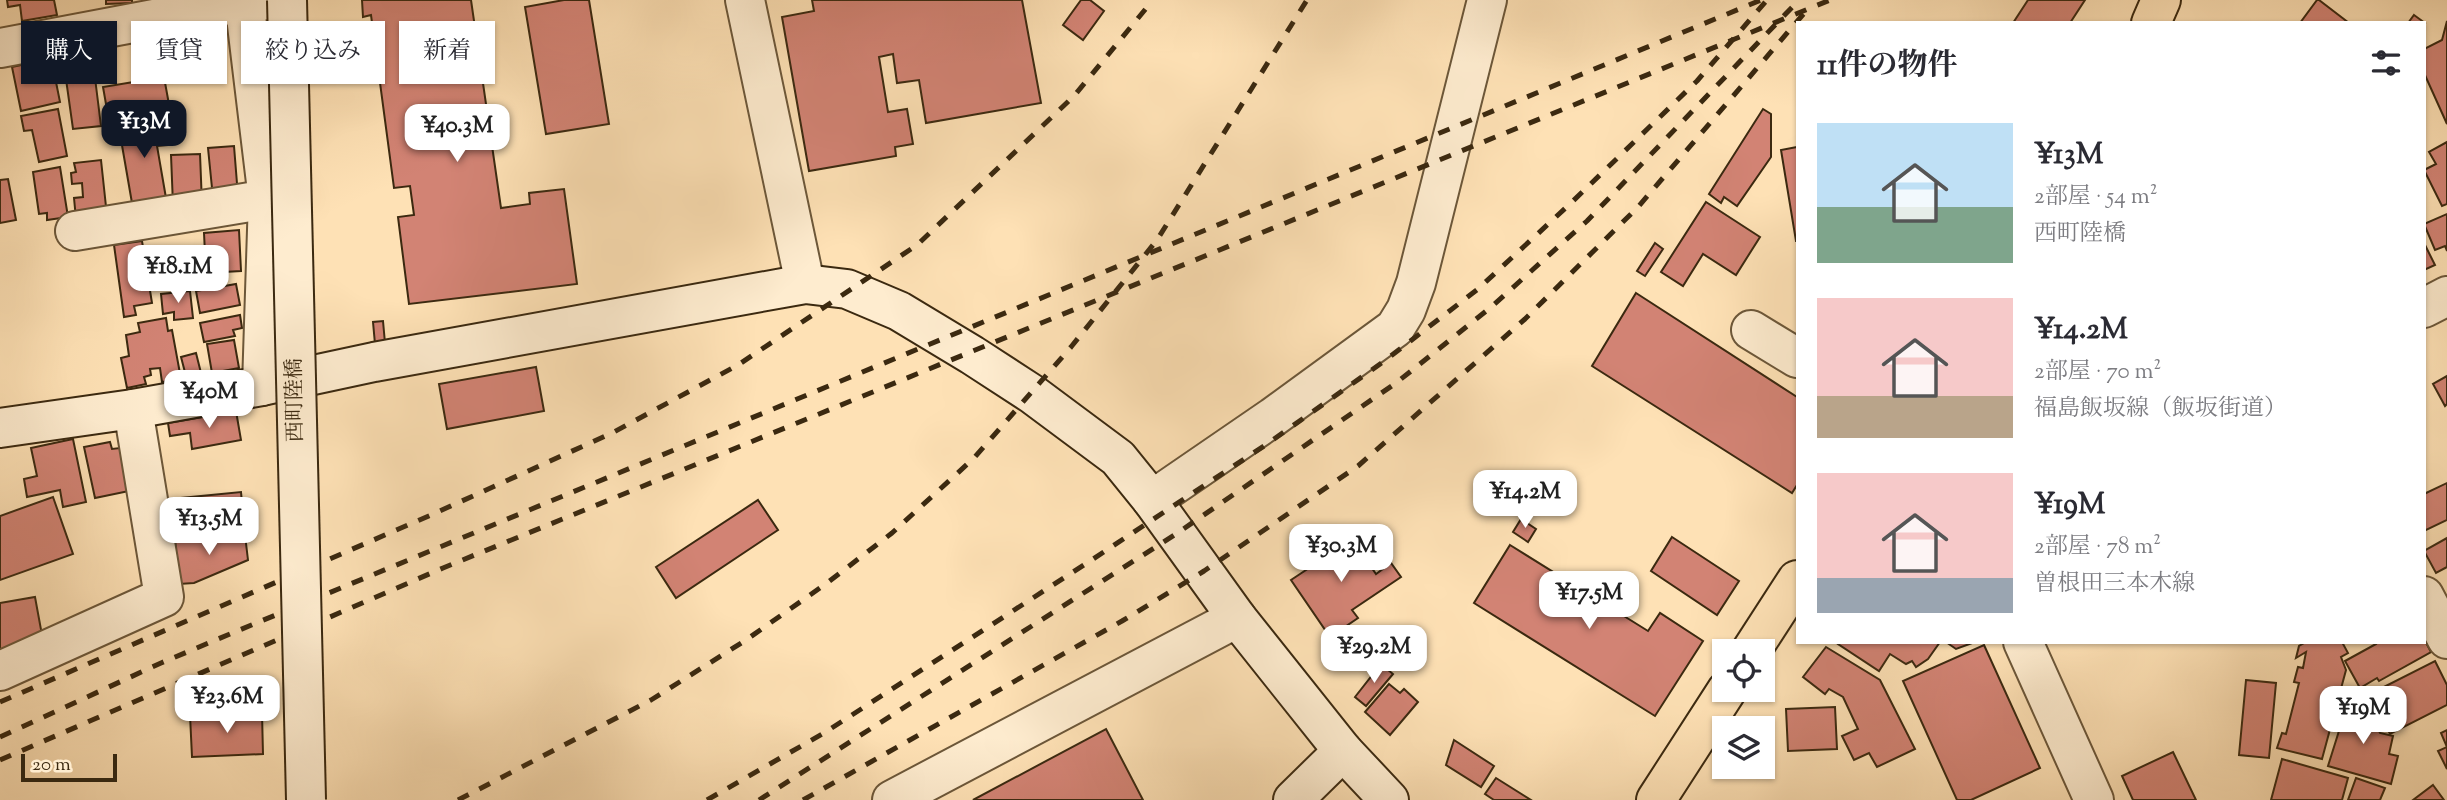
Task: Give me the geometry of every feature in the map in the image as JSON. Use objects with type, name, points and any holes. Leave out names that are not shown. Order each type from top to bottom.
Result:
[{"type":"main road","points":[[2152,21],[2161,0]]},
{"type":"main road","points":[[1759,639],[1796,582]]},
{"type":"main road","points":[[1656,800],[1719,702]]},
{"type":"street","name":"西町陸橋","points":[[287,0],[306,800]]},
{"type":"street","points":[[745,0],[805,284]]},
{"type":"street","points":[[1152,500],[1273,418],[1395,328],[1406,310],[1416,283],[1487,0]]},
{"type":"street","points":[[0,48],[254,1],[268,199],[262,386]]},
{"type":"street","points":[[75,231],[268,199]]},
{"type":"street","points":[[0,428],[133,409],[262,386],[374,362],[805,284],[847,289],[899,311],[972,355],[1033,395],[1118,458],[1152,500],[1237,618],[1343,751],[1390,800]]},
{"type":"street","points":[[2426,307],[2447,296]]},
{"type":"street","points":[[1751,330],[1796,357]]},
{"type":"street","points":[[0,671],[164,597],[133,409]]},
{"type":"street","points":[[2426,600],[2447,639]]},
{"type":"street","points":[[892,800],[1237,618]]},
{"type":"street","points":[[2024,644],[2094,800]]},
{"type":"street","points":[[1293,800],[1343,751]]},
{"type":"building","points":[[7,0],[54,0],[57,15],[22,21],[20,5],[8,7]]},
{"type":"building","points":[[106,0],[132,0],[132,3],[106,4]]},
{"type":"building","points":[[362,0],[471,0],[474,21],[399,21],[399,84],[483,84],[501,208],[530,204],[529,193],[564,189],[577,284],[409,304],[398,217],[414,215],[410,186],[394,188],[380,84],[385,84],[385,21],[372,21],[371,15],[363,17]]},
{"type":"building","points":[[564,0],[589,0],[609,124],[546,134],[525,7]]},
{"type":"building","points":[[812,0],[1022,0],[1041,103],[926,123],[919,80],[897,83],[893,54],[879,57],[888,112],[907,109],[913,144],[895,147],[896,156],[809,171],[782,17],[814,11]]},
{"type":"building","points":[[1081,0],[1090,0],[1104,11],[1083,40],[1063,25]]},
{"type":"building","points":[[2028,0],[2085,0],[2071,21],[2014,21]]},
{"type":"building","points":[[2319,0],[2346,21],[2301,21]]},
{"type":"building","points":[[2414,15],[2422,21],[2410,21]]},
{"type":"building","points":[[2447,21],[2447,124],[2426,77],[2426,48],[2442,40]]},
{"type":"building","points":[[21,65],[21,84],[56,84],[60,102],[21,111],[12,67]]},
{"type":"building","points":[[131,82],[165,84],[170,110],[109,121],[103,87]]},
{"type":"building","points":[[67,84],[96,84],[101,126],[73,129]]},
{"type":"building","points":[[58,109],[67,156],[39,162],[32,130],[24,131],[21,116]]},
{"type":"building","points":[[1763,109],[1771,114],[1771,157],[1737,206],[1724,197],[1721,203],[1709,194]]},
{"type":"building","points":[[163,121],[167,145],[157,146],[166,198],[132,203],[119,128]]},
{"type":"building","points":[[2447,142],[2447,204],[2442,206],[2426,174],[2426,169],[2436,164],[2429,152]]},
{"type":"building","points":[[234,146],[238,196],[213,198],[208,148]]},
{"type":"building","points":[[1796,147],[1796,241],[1781,150]]},
{"type":"building","points":[[200,154],[202,204],[173,205],[171,155]]},
{"type":"building","points":[[101,160],[107,216],[76,219],[74,198],[83,197],[82,183],[72,184],[71,173],[76,172],[74,163]]},
{"type":"building","points":[[60,167],[68,217],[47,220],[47,213],[39,214],[33,172]]},
{"type":"building","points":[[8,179],[16,220],[0,223],[0,180]]},
{"type":"building","points":[[1706,202],[1760,237],[1736,275],[1703,254],[1683,286],[1661,272]]},
{"type":"building","points":[[2447,214],[2447,251],[2445,246],[2435,250],[2426,223]]},
{"type":"building","points":[[239,230],[241,271],[206,273],[204,233]]},
{"type":"building","points":[[142,241],[152,303],[134,306],[136,315],[124,317],[114,245]]},
{"type":"building","points":[[1655,243],[1663,249],[1645,276],[1637,271]]},
{"type":"building","points":[[2426,247],[2435,265],[2426,269]]},
{"type":"building","points":[[236,284],[240,305],[200,313],[196,291]]},
{"type":"building","points":[[190,291],[193,318],[174,320],[174,312],[163,314],[161,294]]},
{"type":"building","points":[[1636,293],[1796,396],[1796,487],[1792,493],[1592,366]]},
{"type":"building","points":[[240,315],[242,328],[233,330],[235,336],[204,342],[200,323]]},
{"type":"building","points":[[166,318],[168,331],[172,330],[181,379],[162,382],[160,368],[150,369],[151,375],[144,377],[146,384],[127,388],[121,358],[129,356],[126,335],[140,332],[138,323]]},
{"type":"building","points":[[383,321],[385,343],[375,344],[373,322]]},
{"type":"building","points":[[234,340],[239,368],[212,373],[207,344]]},
{"type":"building","points":[[196,353],[201,373],[187,380],[181,357]]},
{"type":"building","points":[[536,367],[544,411],[447,429],[439,384]]},
{"type":"building","points":[[2447,376],[2447,404],[2445,406],[2433,384]]},
{"type":"building","points":[[236,411],[241,440],[192,449],[190,433],[170,436],[168,423]]},
{"type":"building","points":[[73,439],[86,502],[63,507],[60,490],[27,497],[24,479],[37,476],[31,448]]},
{"type":"building","points":[[110,442],[112,449],[120,448],[129,491],[95,498],[84,447]]},
{"type":"building","points":[[2447,483],[2447,520],[2426,530],[2426,493]]},
{"type":"building","points":[[241,492],[245,534],[175,540],[171,499]]},
{"type":"building","points":[[53,497],[73,554],[0,580],[0,516]]},
{"type":"building","points":[[758,500],[778,530],[676,598],[656,567]]},
{"type":"building","points":[[1521,519],[1536,529],[1528,542],[1513,532]]},
{"type":"building","points":[[1348,533],[1376,574],[1391,563],[1401,577],[1352,610],[1358,618],[1330,637],[1291,580],[1312,566],[1308,560]]},
{"type":"building","points":[[245,535],[248,560],[194,583],[179,584],[175,541]]},
{"type":"building","points":[[1672,537],[1739,581],[1717,615],[1651,571]]},
{"type":"building","points":[[2447,538],[2447,567],[2436,573],[2426,550]]},
{"type":"building","points":[[1510,545],[1648,631],[1660,613],[1703,641],[1655,716],[1474,603]]},
{"type":"building","points":[[35,597],[42,635],[0,650],[0,603]]},
{"type":"building","points":[[2426,643],[2431,652],[2379,681],[2377,678],[2360,688],[2345,661],[2376,644]]},
{"type":"building","points":[[1838,644],[1939,644],[1928,659],[1916,667],[1912,661],[1906,664],[1890,654],[1879,671]]},
{"type":"building","points":[[1949,644],[1970,644],[1956,649]]},
{"type":"building","points":[[2343,644],[2348,653],[2341,657],[2346,670],[2322,759],[2277,748],[2282,733],[2286,734],[2299,683],[2294,682],[2298,667],[2303,668],[2306,652],[2296,658],[2299,646]]},
{"type":"building","points":[[1984,645],[2040,768],[1971,800],[1957,800],[1903,681]]},
{"type":"building","points":[[1826,647],[1880,680],[1915,749],[1877,767],[1869,753],[1854,760],[1842,736],[1858,729],[1843,697],[1829,689],[1825,694],[1803,677]]},
{"type":"building","points":[[2435,661],[2447,685],[2447,705],[2390,734],[2370,694]]},
{"type":"building","points":[[1381,664],[1393,674],[1366,706],[1355,697]]},
{"type":"building","points":[[2246,680],[2276,683],[2269,758],[2239,755]]},
{"type":"building","points":[[1389,684],[1400,693],[1404,689],[1418,702],[1390,735],[1365,712]]},
{"type":"building","points":[[2349,699],[2365,704],[2380,733],[2393,736],[2389,754],[2398,756],[2391,784],[2328,766]]},
{"type":"building","points":[[1835,707],[1837,749],[1788,751],[1786,709]]},
{"type":"building","points":[[262,713],[263,754],[192,757],[190,715]]},
{"type":"building","points":[[1106,729],[1143,800],[973,800]]},
{"type":"building","points":[[2447,730],[2447,747],[2441,733]]},
{"type":"building","points":[[1454,740],[1494,766],[1481,787],[1446,765]]},
{"type":"building","points":[[2447,747],[2447,769],[2438,751]]},
{"type":"building","points":[[2173,752],[2196,800],[2133,800],[2122,776]]},
{"type":"building","points":[[2282,759],[2348,778],[2342,800],[2271,800]]},
{"type":"building","points":[[1496,778],[1531,800],[1494,800],[1485,794]]},
{"type":"building","points":[[2356,778],[2385,788],[2380,800],[2348,800]]},
{"type":"building","points":[[2433,785],[2444,800],[2413,800]]},
{"type":"railway","points":[[0,702],[431,515],[612,433],[738,365],[917,245],[1074,96],[1153,0]]},
{"type":"railway","points":[[458,800],[651,700],[746,640],[892,533],[974,458],[1071,347],[1157,240],[1307,0]]},
{"type":"railway","points":[[0,737],[237,631],[1761,0]]},
{"type":"railway","points":[[707,800],[824,733],[1087,563],[1267,444],[1383,362],[1478,289],[1572,202],[1697,81],[1767,0]]},
{"type":"railway","points":[[759,800],[1176,534],[1396,383],[1490,308],[1587,221],[1799,0]]},
{"type":"railway","points":[[0,760],[443,568],[1830,0]]},
{"type":"railway","points":[[1797,21],[1806,11]]},
{"type":"railway","points":[[803,800],[1122,621],[1204,571],[1358,466],[1525,319],[1638,207],[1796,23]]}]
